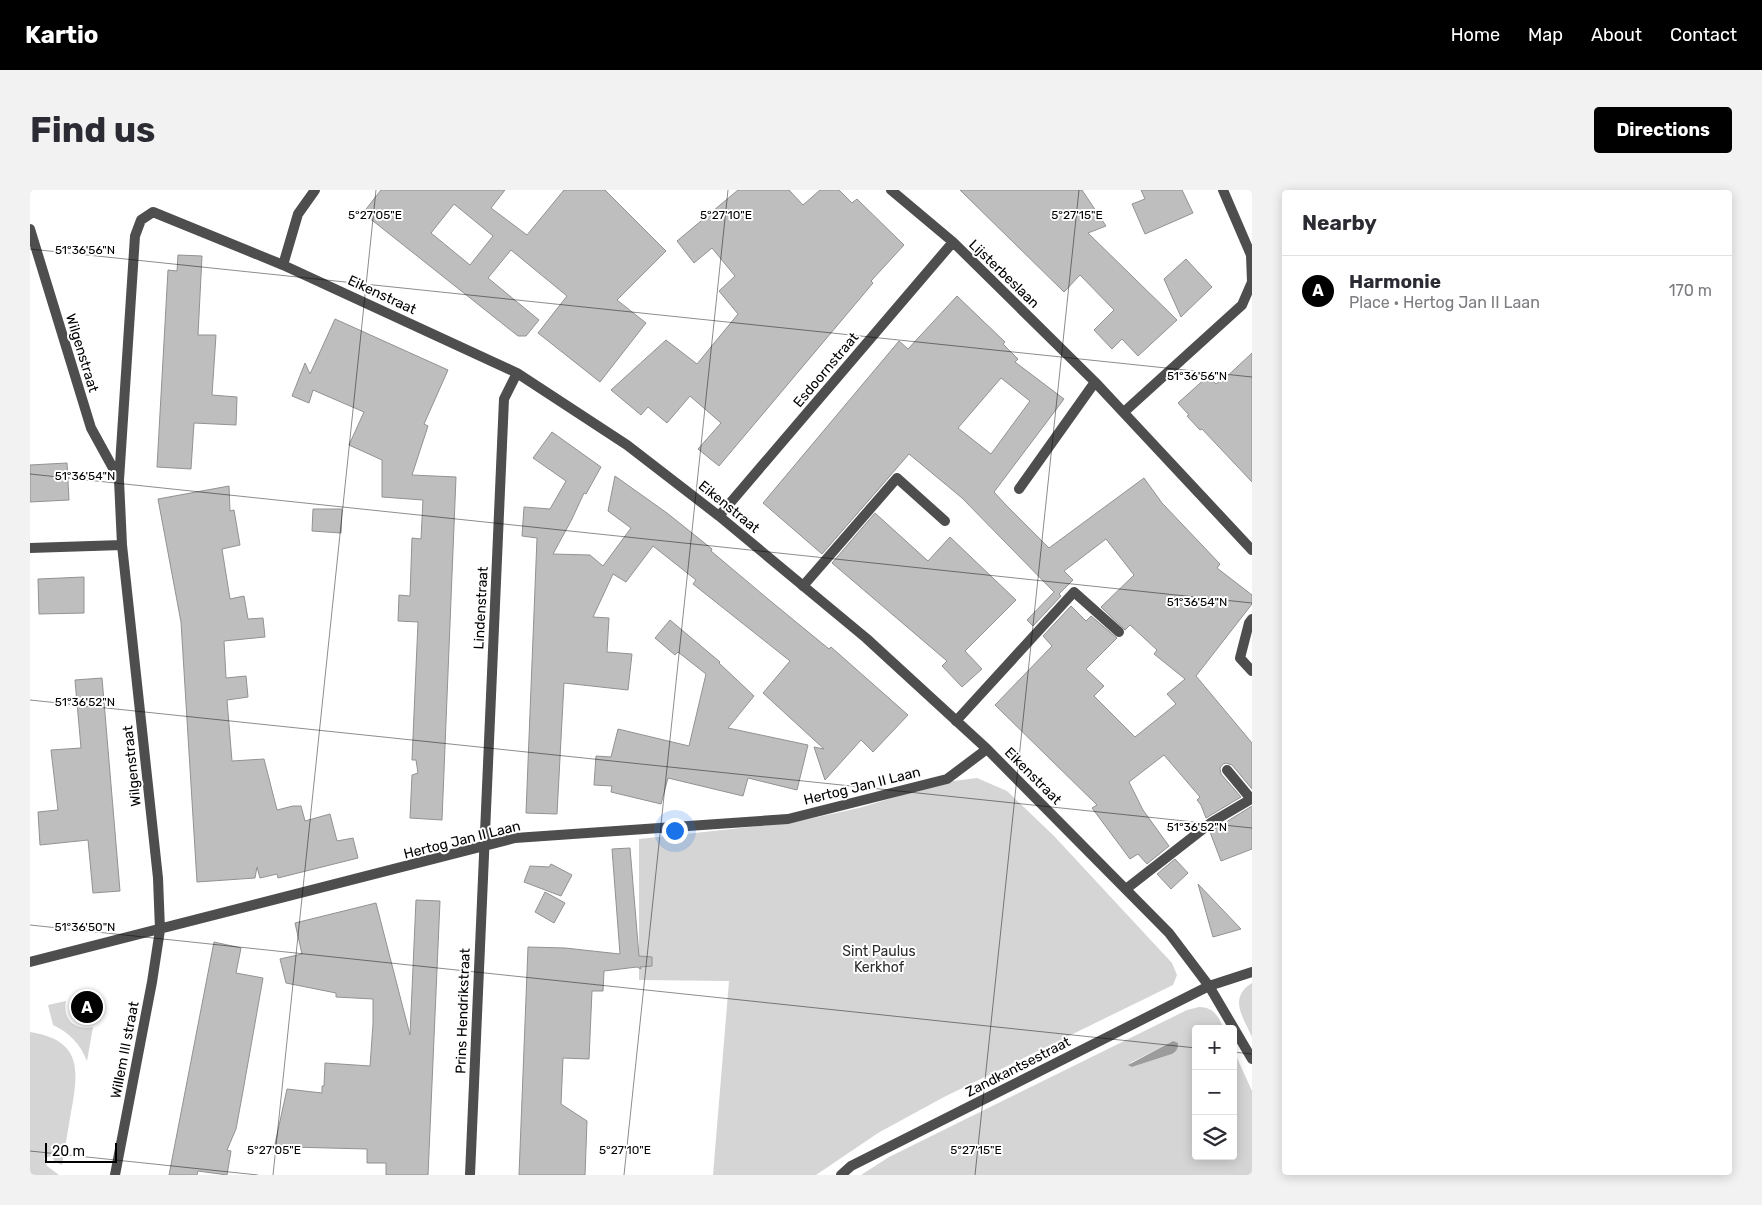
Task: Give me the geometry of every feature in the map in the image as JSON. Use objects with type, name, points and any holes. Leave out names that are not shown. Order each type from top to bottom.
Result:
[{"type":"street","points":[[283,264],[298,214],[315,190]]},
{"type":"street","name":"Lijsterbeslaan","points":[[891,190],[953,242],[1095,382],[1252,550]]},
{"type":"street","points":[[1124,412],[1242,305],[1252,282],[1251,255],[1223,190]]},
{"type":"street","name":"Eikenstraat","points":[[135,236],[141,220],[153,212],[283,264],[517,373],[627,445],[719,516],[866,638],[987,749],[1169,933],[1209,986]]},
{"type":"street","name":"Wilgenstraat","points":[[30,229],[91,428],[119,480]]},
{"type":"street","name":"Wilgenstraat","points":[[135,236],[119,480],[122,545],[158,878],[160,930]]},
{"type":"street","name":"Esdoornstraat","points":[[719,516],[953,242]]},
{"type":"street","name":"Lindenstraat","points":[[484,847],[504,399],[517,373]]},
{"type":"street","points":[[1019,489],[1095,382]]},
{"type":"street","points":[[803,586],[897,478],[945,520]]},
{"type":"street","points":[[30,548],[122,545]]},
{"type":"street","points":[[956,721],[1074,592],[1119,632]]},
{"type":"street","points":[[1252,619],[1249,623],[1240,658],[1252,671]]},
{"type":"street","name":"Hertog Jan II Laan","points":[[30,962],[515,838],[788,819],[947,779],[987,749]]},
{"type":"street","points":[[1126,890],[1212,822],[1251,799],[1227,770]]},
{"type":"street","name":"Prins Hendrikstraat","points":[[470,1175],[484,847]]},
{"type":"street","name":"Willem III straat","points":[[115,1175],[152,982],[160,930]]},
{"type":"street","name":"Zandkantsestraat","points":[[841,1175],[850,1166],[1209,986],[1252,972]]},
{"type":"street","points":[[1209,986],[1252,1059]]},
{"type":"green space","name":"Sint Paulus Kerkhof","points":[[977,778],[1007,791],[1054,836],[1172,963],[1177,975],[1173,985],[944,1097],[878,1133],[816,1175],[713,1175],[729,981],[639,980],[639,839],[795,822],[859,808],[945,782]]},
{"type":"green space","points":[[1252,983],[1252,1037],[1242,1015],[1239,1001],[1245,989]]},
{"type":"green space","points":[[66,1001],[66,1013],[71,1022],[81,1027],[93,1027],[87,1061],[74,1040],[53,1025],[48,1005]]},
{"type":"green space","points":[[1199,1007],[1212,1011],[1222,1025],[1192,1025],[1192,1160],[1237,1160],[1237,1058],[1252,1091],[1252,1175],[861,1175],[889,1157],[1187,1010]],"holes":[[[1173,1041],[1172,1054],[1132,1067],[1130,1063]]]},
{"type":"green space","points":[[30,1032],[47,1036],[59,1042],[68,1050],[73,1059],[75,1070],[74,1097],[62,1165],[54,1161],[53,1156],[44,1158],[47,1166],[59,1175],[30,1175]]},
{"type":"shaded area","points":[[1173,1041],[1178,1043],[1178,1045],[1176,1051],[1172,1054],[1132,1067],[1128,1065]]},
{"type":"building","points":[[381,190],[505,190],[491,208],[527,235],[564,190],[605,190],[666,251],[617,300],[646,323],[600,382],[538,333],[567,296],[511,250],[488,278],[539,320],[526,336],[518,336],[363,213]],"holes":[[[454,204],[493,236],[470,265],[431,233]]]},
{"type":"building","points":[[738,190],[789,190],[803,205],[820,190],[839,190],[852,203],[857,199],[904,245],[871,281],[873,283],[719,466],[698,449],[721,423],[690,396],[667,423],[648,407],[641,415],[611,390],[666,340],[697,364],[738,314],[719,291],[735,276],[712,248],[694,263],[677,241]]},
{"type":"building","points":[[960,190],[1082,190],[1106,226],[1088,233],[1177,320],[1138,356],[1122,339],[1112,349],[1094,330],[1114,310],[1080,275],[1064,292]]},
{"type":"building","points":[[1141,190],[1182,190],[1193,213],[1145,234],[1132,204],[1145,199]]},
{"type":"building","points":[[178,255],[202,256],[198,335],[216,335],[212,395],[237,397],[236,425],[194,423],[191,469],[157,467],[168,270],[177,271]]},
{"type":"building","points":[[1186,259],[1212,287],[1181,317],[1164,279]]},
{"type":"building","points":[[957,296],[1005,342],[1003,344],[1018,359],[1015,362],[1064,399],[994,492],[1049,548],[1144,478],[1162,503],[1220,564],[1217,568],[1252,595],[1252,604],[1196,676],[1252,743],[1252,789],[1232,765],[1223,764],[1220,768],[1221,774],[1241,797],[1206,818],[1197,800],[1200,797],[1164,755],[1129,782],[1143,810],[1169,846],[1147,864],[1138,854],[1130,859],[1092,808],[1097,805],[995,705],[1052,646],[1043,636],[1071,606],[1086,621],[1091,616],[1117,638],[1086,669],[1104,686],[1094,696],[1135,737],[1176,704],[1167,694],[1185,679],[1154,654],[1157,650],[1130,625],[1125,630],[1101,607],[1134,575],[1106,539],[1064,571],[1073,580],[1033,626],[1027,620],[1054,592],[962,498],[909,454],[822,554],[763,503],[899,341],[908,349]],"holes":[[[1001,378],[1030,401],[991,454],[958,428]]]},
{"type":"building","points":[[335,319],[448,370],[424,424],[428,426],[412,475],[456,477],[442,820],[410,818],[412,775],[418,773],[416,760],[412,760],[418,622],[398,621],[399,595],[410,596],[412,538],[421,539],[423,500],[382,497],[382,460],[349,445],[364,412],[313,390],[309,403],[292,396],[305,363],[310,374]]},
{"type":"building","points":[[1252,353],[1252,482],[1202,429],[1200,430],[1178,403],[1208,376],[1216,384],[1221,382]]},
{"type":"building","points":[[552,432],[601,467],[586,494],[584,493],[553,554],[590,555],[603,566],[631,528],[608,511],[615,476],[667,513],[712,549],[711,551],[829,649],[831,647],[908,715],[873,752],[861,740],[825,780],[814,747],[824,749],[763,693],[790,661],[693,584],[696,580],[653,546],[626,582],[613,574],[593,617],[609,618],[607,652],[632,654],[628,690],[564,683],[557,814],[526,813],[537,538],[522,536],[524,507],[550,509],[566,481],[533,458]]},
{"type":"building","points":[[67,463],[69,500],[30,502],[30,465]]},
{"type":"building","points":[[229,486],[230,511],[234,510],[240,545],[222,549],[230,599],[244,596],[248,619],[263,618],[265,637],[224,641],[226,678],[246,676],[248,697],[227,700],[232,761],[264,759],[277,810],[301,806],[305,821],[330,814],[337,841],[353,838],[358,858],[278,878],[277,874],[260,878],[257,867],[255,878],[197,882],[181,622],[158,499]]},
{"type":"building","points":[[313,509],[342,509],[341,533],[312,531]]},
{"type":"building","points":[[875,513],[928,561],[950,537],[1016,600],[965,651],[982,669],[962,687],[942,666],[947,661],[832,563]]},
{"type":"building","points":[[84,577],[84,613],[39,614],[38,579]]},
{"type":"building","points":[[670,620],[720,662],[754,696],[728,728],[808,745],[797,790],[748,778],[743,796],[668,778],[661,804],[611,792],[612,786],[594,785],[596,756],[611,757],[618,729],[689,746],[706,674],[678,652],[675,655],[655,638]]},
{"type":"building","points":[[102,678],[120,891],[93,893],[88,840],[40,845],[38,812],[58,810],[51,750],[81,748],[75,680]]},
{"type":"building","points":[[1252,806],[1252,849],[1221,861],[1210,832]]},
{"type":"building","points":[[630,848],[639,956],[652,957],[652,966],[640,967],[641,969],[637,967],[604,971],[603,991],[592,991],[589,1059],[563,1058],[561,1104],[587,1121],[585,1175],[519,1175],[528,947],[565,948],[620,954],[612,849]]},
{"type":"building","points":[[1175,859],[1188,873],[1171,889],[1157,874]]},
{"type":"building","points":[[551,864],[572,875],[561,896],[524,882],[530,866],[549,867]]},
{"type":"building","points":[[1198,884],[1241,929],[1213,937]]},
{"type":"building","points":[[545,892],[565,903],[554,923],[535,912]]},
{"type":"building","points":[[416,900],[440,901],[428,1175],[386,1175],[386,1163],[367,1163],[367,1149],[290,1147],[275,1144],[287,1089],[322,1093],[325,1063],[370,1066],[373,999],[336,997],[336,993],[286,983],[280,959],[302,954],[295,923],[376,903],[410,1035]]},
{"type":"building","points":[[214,942],[241,948],[236,973],[263,978],[236,1129],[227,1150],[231,1151],[227,1175],[198,1171],[197,1175],[169,1175]]},
{"type":"place","name":"Harmonie","points":[[87,1007]]}]
